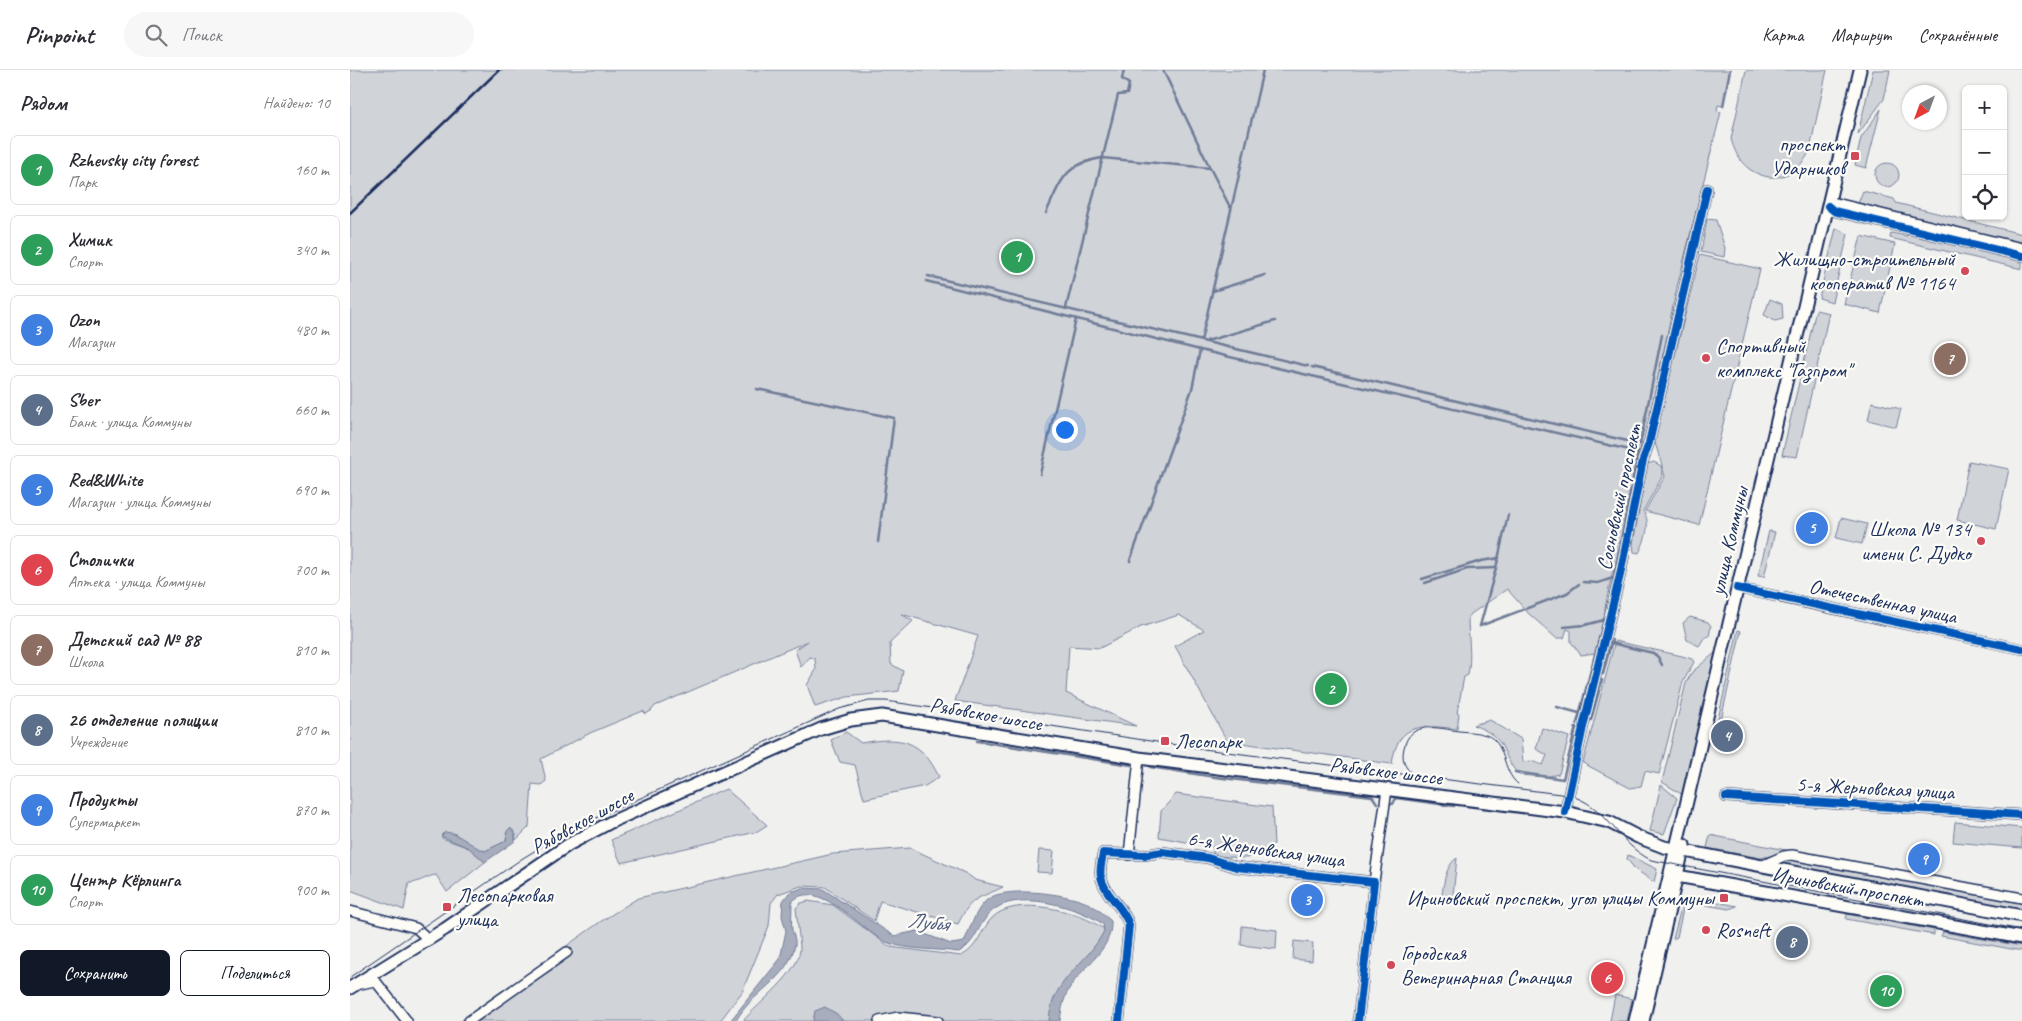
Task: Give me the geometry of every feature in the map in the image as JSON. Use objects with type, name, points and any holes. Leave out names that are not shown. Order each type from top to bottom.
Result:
[{"type":"main road","name":"улица Коммуны","points":[[1833,207],[1860,70]]},
{"type":"main road","name":"улица Коммуны","points":[[1643,1021],[1679,850],[1833,207],[1868,70]]},
{"type":"main road","name":"Рябовское шоссе","points":[[350,987],[428,939],[568,845],[611,822],[821,729],[851,720],[882,716],[1139,758],[1565,812],[1609,822],[1650,843],[1679,850]]},
{"type":"main road","name":"Ириновский проспект","points":[[1679,850],[2022,916]]},
{"type":"main road","name":"улица Коммуны","points":[[1635,1021],[1674,872]]},
{"type":"main road","name":"Ириновский проспект","points":[[1674,872],[2022,938]]},
{"type":"street","name":"Сосновский проспект","points":[[1565,812],[1583,727],[1620,574],[1643,460],[1649,443],[1707,189]]},
{"type":"street","points":[[1833,207],[2022,248]]},
{"type":"street","points":[[1833,207],[2022,256]]},
{"type":"street","name":"Отечественная улица","points":[[1741,589],[2022,649]]},
{"type":"street","points":[[1129,855],[1139,758]]},
{"type":"street","points":[[1374,882],[1387,789]]},
{"type":"street","name":"5-я Жерновская улица","points":[[1726,797],[2022,815]]},
{"type":"street","name":"6-я Жерновская улица","points":[[1119,1021],[1129,925],[1127,917],[1105,889],[1100,876],[1103,853],[1129,855],[1162,852],[1208,858],[1236,867],[1374,882],[1358,1021]]},
{"type":"street","name":"Ириновский проспект","points":[[1761,866],[1784,856],[1792,855],[2022,898]]},
{"type":"street","points":[[350,911],[416,928],[428,939]]},
{"type":"street","points":[[469,1021],[567,952]]},
{"type":"street","points":[[350,987],[374,981],[407,1021]]},
{"type":"street","points":[[879,1021],[898,1017],[938,1021]]},
{"type":"shaded area","points":[[350,70],[1730,70],[1723,106],[1718,105],[1717,111],[1721,112],[1677,287],[1644,444],[1641,444],[1640,466],[1622,550],[1612,574],[1605,608],[1605,627],[1595,653],[1581,655],[1571,642],[1571,631],[1567,629],[1564,638],[1556,638],[1528,613],[1507,589],[1468,616],[1469,668],[1468,675],[1464,677],[1457,713],[1459,714],[1457,729],[1423,727],[1406,733],[1395,750],[1392,764],[1227,741],[1175,646],[1204,630],[1179,615],[1141,627],[1100,648],[1069,646],[1066,693],[1136,726],[955,701],[978,636],[901,614],[913,621],[890,643],[891,664],[903,671],[899,691],[847,697],[815,707],[807,685],[816,670],[815,659],[810,657],[801,667],[795,650],[808,641],[655,706],[646,714],[643,711],[590,733],[541,759],[546,781],[541,785],[532,784],[529,827],[515,841],[516,834],[507,833],[506,841],[485,851],[471,846],[454,833],[442,834],[442,838],[469,848],[485,862],[447,892],[436,875],[409,883],[404,910],[350,890]]},
{"type":"shaded area","points":[[1746,70],[1827,70],[1808,153],[1798,167],[1787,174],[1768,177],[1755,172],[1745,166],[1738,157],[1733,145],[1731,139]]},
{"type":"shaded area","points":[[1873,70],[1890,70],[1884,99],[1858,134]]},
{"type":"shaded area","points":[[1881,109],[1866,168],[1855,165],[1861,138]]},
{"type":"shaded area","points":[[1887,163],[1892,164],[1898,170],[1898,180],[1892,186],[1887,187],[1882,186],[1876,180],[1875,175],[1876,170],[1882,164]]},
{"type":"shaded area","points":[[1863,191],[1894,199],[1896,203],[2022,234],[2021,243],[1858,203]]},
{"type":"shaded area","points":[[1707,219],[1716,220],[1725,248],[1724,257],[1701,252]]},
{"type":"shaded area","points":[[1836,228],[1848,234],[1832,302],[1819,298]]},
{"type":"shaded area","points":[[1909,232],[2022,259],[2022,269],[1890,238],[1891,233],[1907,236]]},
{"type":"shaded area","points":[[1861,236],[1895,244],[1880,313],[1844,304]]},
{"type":"shaded area","name":"Cпортивный комплекс \"Газпром\"","points":[[1700,255],[1760,269],[1699,525],[1645,511],[1665,476],[1654,439]]},
{"type":"shaded area","points":[[1770,299],[1782,304],[1783,319],[1775,321],[1764,315]]},
{"type":"shaded area","points":[[1816,310],[1829,313],[1797,457],[1782,455]]},
{"type":"shaded area","points":[[1872,402],[1901,409],[1896,427],[1868,420]]},
{"type":"shaded area","points":[[1969,461],[2009,469],[1996,529],[1957,520]]},
{"type":"shaded area","points":[[1654,462],[1661,466],[1663,475],[1643,511],[1646,515],[1647,526],[1639,553],[1634,552],[1633,544],[1647,464]]},
{"type":"shaded area","points":[[1841,518],[1867,524],[1862,544],[1836,538]]},
{"type":"shaded area","points":[[1769,531],[1775,532],[1764,577],[1758,576]]},
{"type":"shaded area","points":[[1690,617],[1708,622],[1711,626],[1709,636],[1704,638],[1699,646],[1687,640],[1683,623]]},
{"type":"shaded area","points":[[1738,630],[1741,631],[1721,720],[1718,719]]},
{"type":"shaded area","points":[[1615,641],[1682,656],[1692,659],[1694,662],[1683,682],[1659,774],[1645,771],[1641,786],[1630,788],[1583,763]]},
{"type":"shaded area","points":[[1716,652],[1683,795],[1662,782],[1686,683],[1692,672]]},
{"type":"shaded area","points":[[1490,720],[1521,739],[1523,762],[1531,761],[1543,765],[1547,755],[1536,749],[1542,728],[1569,737],[1559,774],[1544,777],[1519,775],[1508,760],[1499,741],[1485,730],[1473,725]]},
{"type":"shaded area","points":[[846,732],[861,743],[888,740],[908,743],[925,755],[939,777],[925,786],[864,799],[855,765],[840,762],[831,740]]},
{"type":"shaded area","points":[[1661,785],[1677,798],[1664,834],[1650,831]]},
{"type":"shaded area","points":[[726,789],[767,825],[756,832],[621,863],[611,840]]},
{"type":"shaded area","points":[[1176,794],[1272,807],[1274,844],[1247,858],[1213,856],[1213,847],[1159,837],[1161,811]]},
{"type":"shaded area","points":[[1955,822],[2022,828],[2022,848],[1953,842]]},
{"type":"shaded area","points":[[1710,835],[1791,851],[1761,858],[1707,848]]},
{"type":"shaded area","points":[[910,848],[967,874],[975,880],[1003,887],[972,903],[958,924],[880,901],[874,921],[825,887],[801,886],[778,894],[771,903],[769,926],[742,992],[720,1021],[461,1021],[600,922],[638,898],[833,854]]},
{"type":"shaded area","points":[[1039,850],[1054,851],[1052,873],[1037,872]]},
{"type":"shaded area","points":[[1628,855],[1657,869],[1654,882],[1635,869],[1627,859]]},
{"type":"shaded area","points":[[1457,858],[1452,904],[1441,903],[1449,866]]},
{"type":"shaded area","points":[[1787,859],[2022,902],[2022,910],[1781,865],[1781,861]]},
{"type":"shaded area","points":[[1694,897],[1737,906],[1729,909],[1688,902],[1684,905],[1677,937],[1673,939],[1682,904]]},
{"type":"shaded area","points":[[808,901],[833,905],[890,947],[961,956],[971,949],[992,918],[1003,911],[1016,907],[1031,906],[1064,911],[1093,922],[1104,929],[1105,936],[1058,994],[1051,1021],[743,1021],[778,987],[794,967],[800,947],[796,908],[801,903]]},
{"type":"shaded area","points":[[1847,914],[1934,930],[1934,935],[1846,919]]},
{"type":"shaded area","points":[[1242,926],[1277,930],[1276,949],[1241,945]]},
{"type":"shaded area","points":[[1943,932],[2022,946],[2022,951],[1941,936]]},
{"type":"shaded area","points":[[1294,941],[1313,943],[1312,961],[1293,959]]},
{"type":"shaded area","points":[[1615,995],[1632,999],[1627,1021],[1610,1021]]},
{"type":"water","points":[[510,828],[515,832],[515,841],[485,862],[469,848],[441,836],[445,832],[450,833],[485,851],[506,841],[507,831]]},
{"type":"water","points":[[802,888],[823,889],[894,936],[917,931],[951,944],[964,942],[977,913],[988,899],[997,895],[1024,892],[1057,895],[1084,902],[1096,908],[1111,921],[1110,932],[1101,951],[1071,985],[1064,1001],[1060,1021],[1049,1021],[1051,1006],[1056,994],[1071,973],[1089,954],[1104,931],[1103,924],[1092,917],[1046,902],[1014,902],[1001,906],[990,913],[973,939],[959,952],[894,945],[886,942],[826,900],[813,895],[802,896],[792,902],[792,930],[795,943],[785,968],[751,1002],[736,1021],[730,1021],[780,959],[786,931],[782,916],[783,901],[789,893]]},
{"type":"water","points":[[825,1007],[837,1014],[843,1021],[813,1021],[815,1011]]},
{"type":"waterway","points":[[1066,308],[1118,95],[1127,94],[1129,84],[1122,79],[1124,70]]},
{"type":"waterway","points":[[1163,70],[1210,168]]},
{"type":"waterway","points":[[1201,341],[1263,70]]},
{"type":"waterway","points":[[1723,106],[1730,70]]},
{"type":"waterway","points":[[1046,213],[1065,176],[1079,165],[1102,158],[1210,168],[1230,207]]},
{"type":"waterway","points":[[1213,291],[1265,275]]},
{"type":"waterway","points":[[928,276],[1308,366]]},
{"type":"waterway","points":[[926,281],[1200,350],[1638,452],[1610,597],[1577,723]]},
{"type":"waterway","points":[[1040,474],[1076,319]]},
{"type":"waterway","points":[[1207,341],[1275,321]]},
{"type":"waterway","points":[[1312,367],[1640,444],[1662,335]]},
{"type":"waterway","points":[[1130,561],[1192,389],[1200,350]]},
{"type":"waterway","points":[[757,389],[894,418],[878,542]]},
{"type":"waterway","points":[[1480,626],[1508,515]]},
{"type":"waterway","points":[[1422,579],[1481,561],[1499,558]]},
{"type":"waterway","points":[[1425,583],[1467,569],[1496,568]]},
{"type":"waterway","points":[[1583,582],[1598,583],[1613,578]]},
{"type":"waterway","points":[[1480,626],[1567,593],[1579,584]]},
{"type":"waterway","points":[[1564,627],[1585,625],[1604,620]]},
{"type":"waterway","points":[[1603,674],[1612,640]]},
{"type":"waterway","points":[[1611,643],[1653,653],[1658,657],[1662,665]]},
{"type":"waterway","points":[[1591,720],[1602,680]]},
{"type":"waterway","points":[[1557,707],[1579,713]]},
{"type":"waterway","points":[[1515,772],[1563,779],[1576,727]]},
{"type":"waterway","points":[[977,741],[1131,765]]},
{"type":"waterway","points":[[1150,767],[1372,796],[1377,803]]},
{"type":"waterway","points":[[1390,804],[1393,804],[1396,798],[1454,806]]},
{"type":"tram line","points":[[350,977],[523,858],[567,831],[839,709],[869,701],[886,701],[1203,749],[1568,795],[1582,800],[1593,807],[1603,815],[1629,844],[1651,860],[2022,930]]},
{"type":"tram line","points":[[1413,775],[1403,760],[1407,739],[1412,733],[1419,730],[1434,728],[1480,733],[1493,739],[1501,750],[1509,772],[1518,784]]},
{"type":"railway","points":[[350,213],[499,70]]},
{"type":"cycle path","points":[[1565,812],[1583,727],[1620,575],[1643,460],[1649,443],[1707,189]]},
{"type":"cycle path","points":[[1828,206],[1834,211],[2022,256]]},
{"type":"cycle path","points":[[1737,588],[2022,649]]},
{"type":"cycle path","points":[[1726,797],[2022,815]]},
{"type":"cycle path","points":[[1119,1021],[1129,925],[1127,919],[1103,884],[1100,871],[1103,853],[1144,855],[1162,852],[1208,858],[1236,867],[1374,882],[1358,1021]]},
{"type":"place","name":"проспект Ударников","points":[[1855,156]]},
{"type":"place","name":"Rzhevsky city forest","points":[[1017,257]]},
{"type":"place","name":"Жилищно-строительный кооператив № 1164","points":[[1965,271]]},
{"type":"place","name":"Cпортивный комплекс \"Газпром\"","points":[[1706,358]]},
{"type":"place","name":"Детский сад № 88","points":[[1950,359]]},
{"type":"place","name":"Red&White","points":[[1812,528]]},
{"type":"place","name":"Школа № 134 имени С. Дудко","points":[[1981,541]]},
{"type":"place","name":"Химик","points":[[1331,689]]},
{"type":"place","name":"Sber","points":[[1727,736]]},
{"type":"place","name":"Лесопарк","points":[[1165,741]]},
{"type":"place","name":"Продукты","points":[[1924,859]]},
{"type":"place","name":"Ириновский проспект, угол улицы Коммуны","points":[[1724,898]]},
{"type":"place","name":"Ozon","points":[[1307,900]]},
{"type":"place","name":"Лесопарковая улица","points":[[447,907]]},
{"type":"place","name":"Rosneft","points":[[1706,930]]},
{"type":"place","name":"26 отделение полиции","points":[[1792,942]]},
{"type":"place","name":"Городская Ветеринарная Станция","points":[[1391,965]]},
{"type":"place","name":"Столички","points":[[1607,978]]},
{"type":"place","name":"Центр Кёрлинга","points":[[1886,991]]},
{"type":"water label","name":"Лубья","points":[[928,921]]}]
